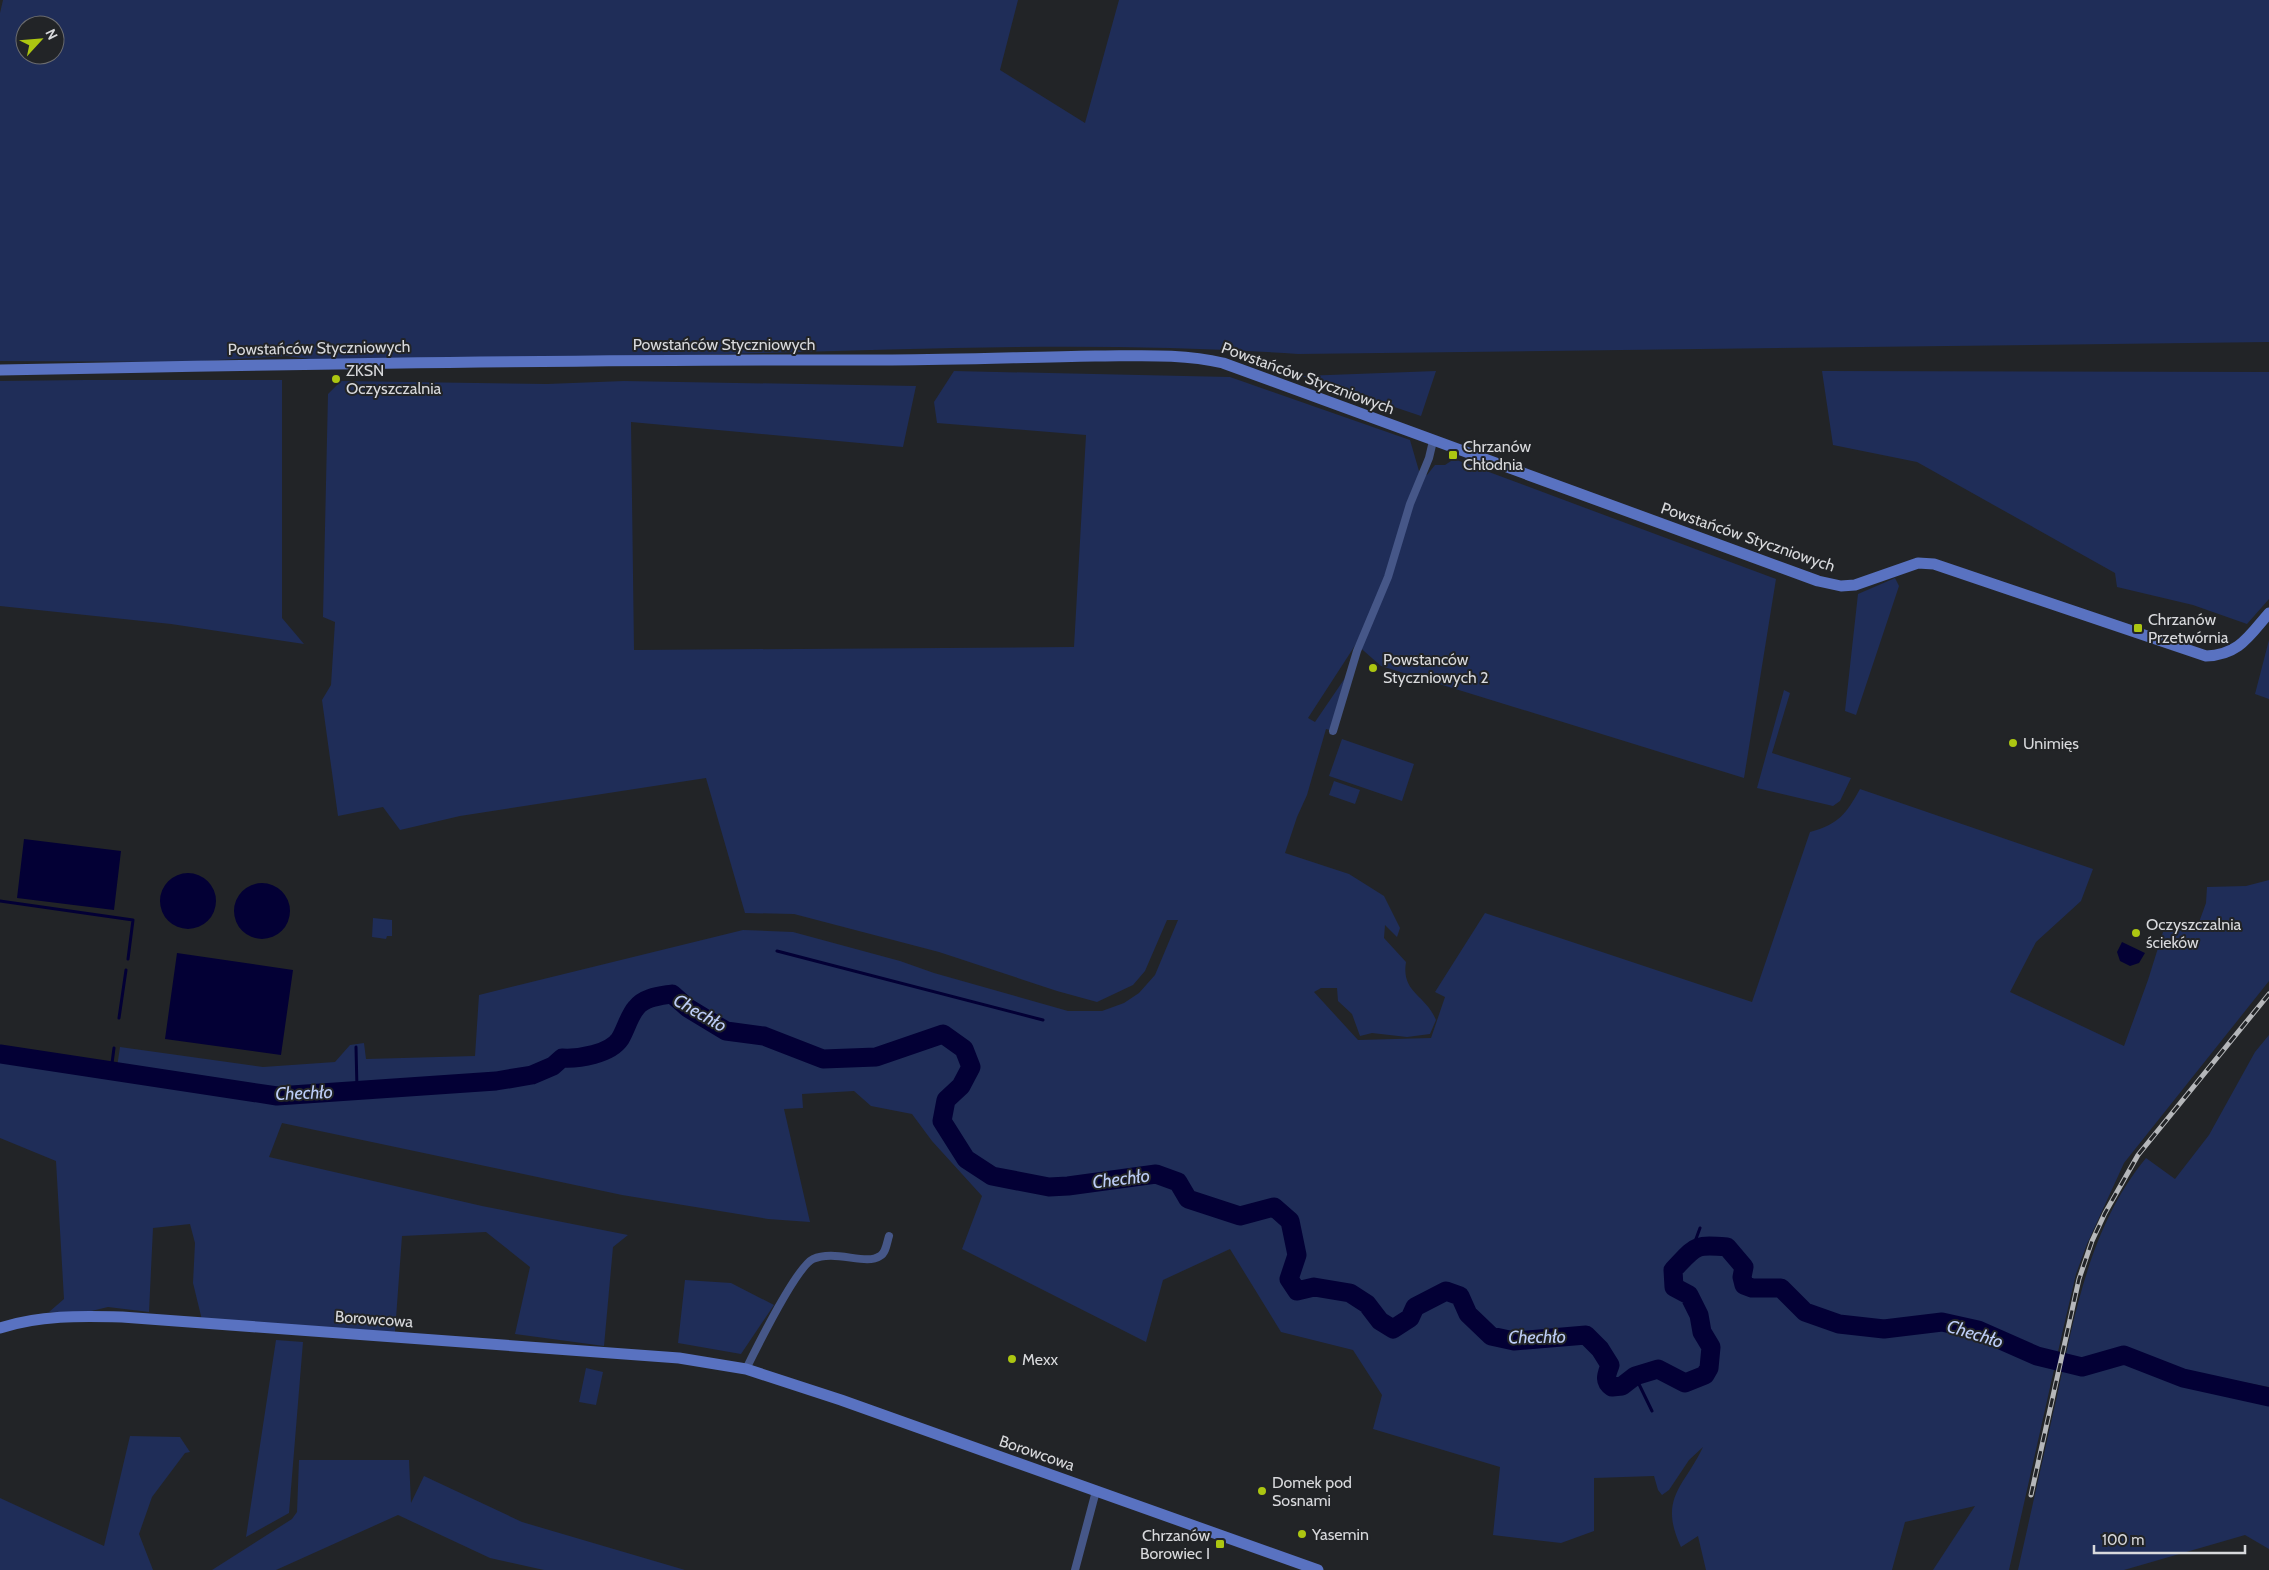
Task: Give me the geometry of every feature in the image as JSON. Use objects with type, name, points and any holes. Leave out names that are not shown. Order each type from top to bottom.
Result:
[{"type":"street","name":"Powstańców Styczniowych","points":[[0,370],[280,364],[1180,356],[1223,363],[1826,583],[1841,586],[1855,584],[1918,563],[1934,564],[2206,656],[2219,656],[2234,651],[2269,613]]},
{"type":"street","points":[[1334,731],[1357,651],[1388,577],[1410,504],[1429,458],[1433,441]]},
{"type":"street","points":[[746,1369],[801,1270],[810,1260],[829,1254],[865,1259],[880,1257],[885,1252],[889,1236]]},
{"type":"street","name":"Borowcowa","points":[[0,1328],[27,1320],[49,1317],[122,1317],[611,1352],[678,1358],[746,1369],[832,1397],[1318,1570]]},
{"type":"street","points":[[1075,1570],[1096,1491]]},
{"type":"shaded area","points":[[3,0],[1018,0],[1000,70],[1085,123],[1119,0],[2269,0],[2269,342],[1298,354],[1137,347],[1056,347],[895,349],[609,357],[309,359],[287,356],[185,362],[0,361],[0,13]]},
{"type":"shaded area","points":[[954,371],[1230,377],[1410,440],[1419,471],[1427,475],[1435,465],[1445,465],[1454,459],[1776,579],[1744,778],[1381,666],[1356,644],[1308,718],[1315,722],[1345,678],[1330,730],[1326,729],[1307,795],[1297,817],[1285,853],[1349,874],[1384,896],[1400,928],[1397,937],[1385,925],[1384,938],[1406,962],[1405,972],[1410,987],[1426,1004],[1436,1020],[1430,1034],[1407,1037],[1372,1033],[1360,1036],[1352,1014],[1338,1001],[1337,988],[1321,988],[1314,992],[1358,1040],[1431,1038],[1445,997],[1435,992],[1485,913],[1752,1002],[1810,832],[1820,829],[1841,817],[1860,789],[2093,869],[2081,901],[2036,942],[2010,992],[2124,1046],[2163,932],[2178,921],[2198,925],[2206,903],[2207,887],[2246,886],[2269,880],[2269,981],[2124,1163],[2087,1244],[2076,1274],[2009,1570],[1933,1570],[1975,1506],[1905,1522],[1892,1570],[1706,1570],[1698,1536],[1681,1547],[1672,1516],[1676,1494],[1703,1447],[1689,1460],[1669,1490],[1662,1495],[1658,1490],[1654,1476],[1594,1478],[1594,1531],[1561,1543],[1493,1535],[1500,1467],[1373,1429],[1382,1395],[1353,1350],[1281,1332],[1230,1249],[1163,1280],[1146,1342],[962,1249],[982,1196],[932,1141],[912,1114],[871,1106],[854,1091],[802,1094],[803,1108],[784,1109],[810,1222],[768,1219],[622,1195],[282,1123],[269,1157],[482,1206],[628,1235],[613,1247],[604,1346],[515,1334],[530,1267],[486,1232],[402,1236],[395,1332],[202,1320],[193,1283],[195,1243],[190,1224],[153,1228],[149,1312],[108,1307],[83,1313],[49,1312],[64,1299],[56,1161],[0,1138],[0,1062],[216,1093],[284,1099],[336,1096],[336,1085],[277,1091],[117,1067],[120,1047],[263,1067],[335,1062],[350,1045],[364,1043],[366,1059],[475,1056],[479,995],[743,930],[793,932],[900,961],[934,973],[1068,1011],[1102,1011],[1124,1003],[1139,993],[1155,975],[1178,920],[1167,920],[1145,971],[1133,985],[1097,1002],[1057,991],[939,952],[794,914],[745,913],[706,778],[460,816],[400,830],[383,807],[338,816],[322,700],[331,685],[335,622],[323,617],[328,394],[341,381],[547,384],[624,381],[916,386],[903,447],[631,422],[634,650],[1074,647],[1086,435],[937,423],[934,402]]},
{"type":"shaded area","points":[[1436,371],[1421,416],[1302,376]]},
{"type":"shaded area","points":[[1822,371],[2269,372],[2269,599],[2247,624],[2193,605],[2117,587],[2115,573],[1917,462],[1833,445]]},
{"type":"shaded area","points":[[282,380],[282,618],[304,644],[171,624],[0,606],[0,381]]},
{"type":"shaded area","points":[[1895,578],[1899,586],[1856,715],[1845,711],[1858,594]]},
{"type":"shaded area","points":[[2269,640],[2269,699],[2255,694]]},
{"type":"shaded area","points":[[1784,690],[1790,693],[1772,753],[1851,778],[1840,801],[1833,806],[1757,788]]},
{"type":"shaded area","points":[[1342,739],[1414,764],[1402,801],[1329,776]]},
{"type":"shaded area","points":[[1334,781],[1360,790],[1355,804],[1329,795]]},
{"type":"shaded area","points":[[24,839],[121,851],[114,910],[17,898]]},
{"type":"shaded area","points":[[183,873],[193,873],[208,881],[214,890],[216,901],[214,912],[208,921],[193,929],[183,929],[172,924],[165,917],[160,906],[160,896],[165,885],[172,878]]},
{"type":"shaded area","points":[[256,883],[268,883],[282,891],[290,905],[288,922],[282,931],[268,939],[256,939],[246,934],[239,927],[234,917],[234,905],[239,895],[246,888]]},
{"type":"shaded area","points":[[373,918],[392,920],[392,936],[387,936],[386,939],[372,937]]},
{"type":"shaded area","points":[[2122,942],[2145,953],[2139,963],[2130,966],[2120,961],[2117,952]]},
{"type":"shaded area","points":[[177,953],[293,970],[281,1055],[165,1039]]},
{"type":"shaded area","points":[[2269,1035],[2269,1387],[2108,1357],[2269,1392],[2269,1549],[2245,1535],[2124,1570],[2018,1570],[2078,1302],[2098,1241],[2111,1212],[2127,1184],[2146,1158],[2175,1179],[2209,1135],[2255,1052]]},
{"type":"shaded area","points":[[685,1280],[731,1283],[774,1305],[741,1354],[678,1343]]},
{"type":"shaded area","points":[[276,1340],[303,1342],[289,1513],[246,1537]]},
{"type":"shaded area","points":[[586,1368],[603,1372],[596,1405],[579,1402]]},
{"type":"shaded area","points":[[130,1436],[180,1437],[190,1452],[185,1453],[152,1497],[139,1534],[153,1570],[0,1570],[0,1498],[104,1546]]},
{"type":"shaded area","points":[[299,1460],[409,1460],[411,1503],[424,1476],[522,1522],[685,1570],[544,1570],[490,1558],[398,1515],[276,1570],[212,1570],[292,1519],[297,1512]]},
{"type":"waterway","points":[[0,901],[133,920],[128,959]]},
{"type":"waterway","points":[[777,951],[1043,1020]]},
{"type":"waterway","points":[[119,1018],[126,970]]},
{"type":"waterway","name":"Chechło","points":[[0,1054],[277,1096],[496,1081],[532,1075],[553,1066],[562,1058],[577,1058],[602,1052],[609,1048],[620,1039],[631,1015],[639,1004],[652,998],[672,994],[688,1008],[726,1031],[764,1036],[823,1059],[876,1057],[943,1034],[964,1049],[971,1067],[961,1086],[946,1100],[942,1121],[966,1159],[992,1176],[1049,1187],[1156,1174],[1178,1182],[1188,1199],[1240,1216],[1274,1207],[1290,1221],[1297,1255],[1289,1279],[1297,1291],[1314,1287],[1350,1293],[1367,1304],[1380,1321],[1393,1329],[1410,1318],[1415,1307],[1446,1291],[1460,1296],[1468,1314],[1491,1336],[1514,1341],[1586,1335],[1600,1349],[1610,1365],[1607,1382],[1612,1387],[1622,1386],[1635,1376],[1658,1369],[1685,1383],[1705,1375],[1709,1368],[1711,1347],[1702,1332],[1699,1315],[1689,1295],[1674,1287],[1673,1270],[1696,1248],[1707,1246],[1727,1247],[1744,1267],[1742,1277],[1744,1285],[1752,1288],[1781,1288],[1805,1312],[1839,1324],[1884,1329],[1942,1322],[1978,1330],[2037,1356],[2082,1367],[2124,1355],[2183,1378],[2269,1397]]},
{"type":"waterway","points":[[356,1047],[357,1089]]},
{"type":"waterway","points":[[111,1071],[114,1048]]},
{"type":"waterway","points":[[1693,1247],[1700,1228]]},
{"type":"waterway","name":"Chechło","points":[[2128,1358],[2129,1350]]},
{"type":"waterway","points":[[1635,1376],[1652,1411]]},
{"type":"railway","points":[[2031,1495],[2079,1279],[2092,1241],[2105,1213],[2138,1155],[2269,994]]},
{"type":"place","name":"ZKSN Oczyszczalnia","points":[[336,379]]},
{"type":"place","name":"Chrzanów Chłodnia","points":[[1453,455]]},
{"type":"place","name":"Chrzanów Przetwórnia","points":[[2138,628]]},
{"type":"place","name":"Powstanców Styczniowych 2","points":[[1373,668]]},
{"type":"place","name":"Unimięs","points":[[2013,743]]},
{"type":"place","name":"Oczyszczalnia ścieków","points":[[2136,933]]},
{"type":"place","name":"Mexx","points":[[1012,1359]]},
{"type":"place","name":"Domek pod Sosnami","points":[[1262,1491]]},
{"type":"place","name":"Yasemin","points":[[1302,1534]]},
{"type":"place","name":"Chrzanów Borowiec I","points":[[1220,1544]]}]
